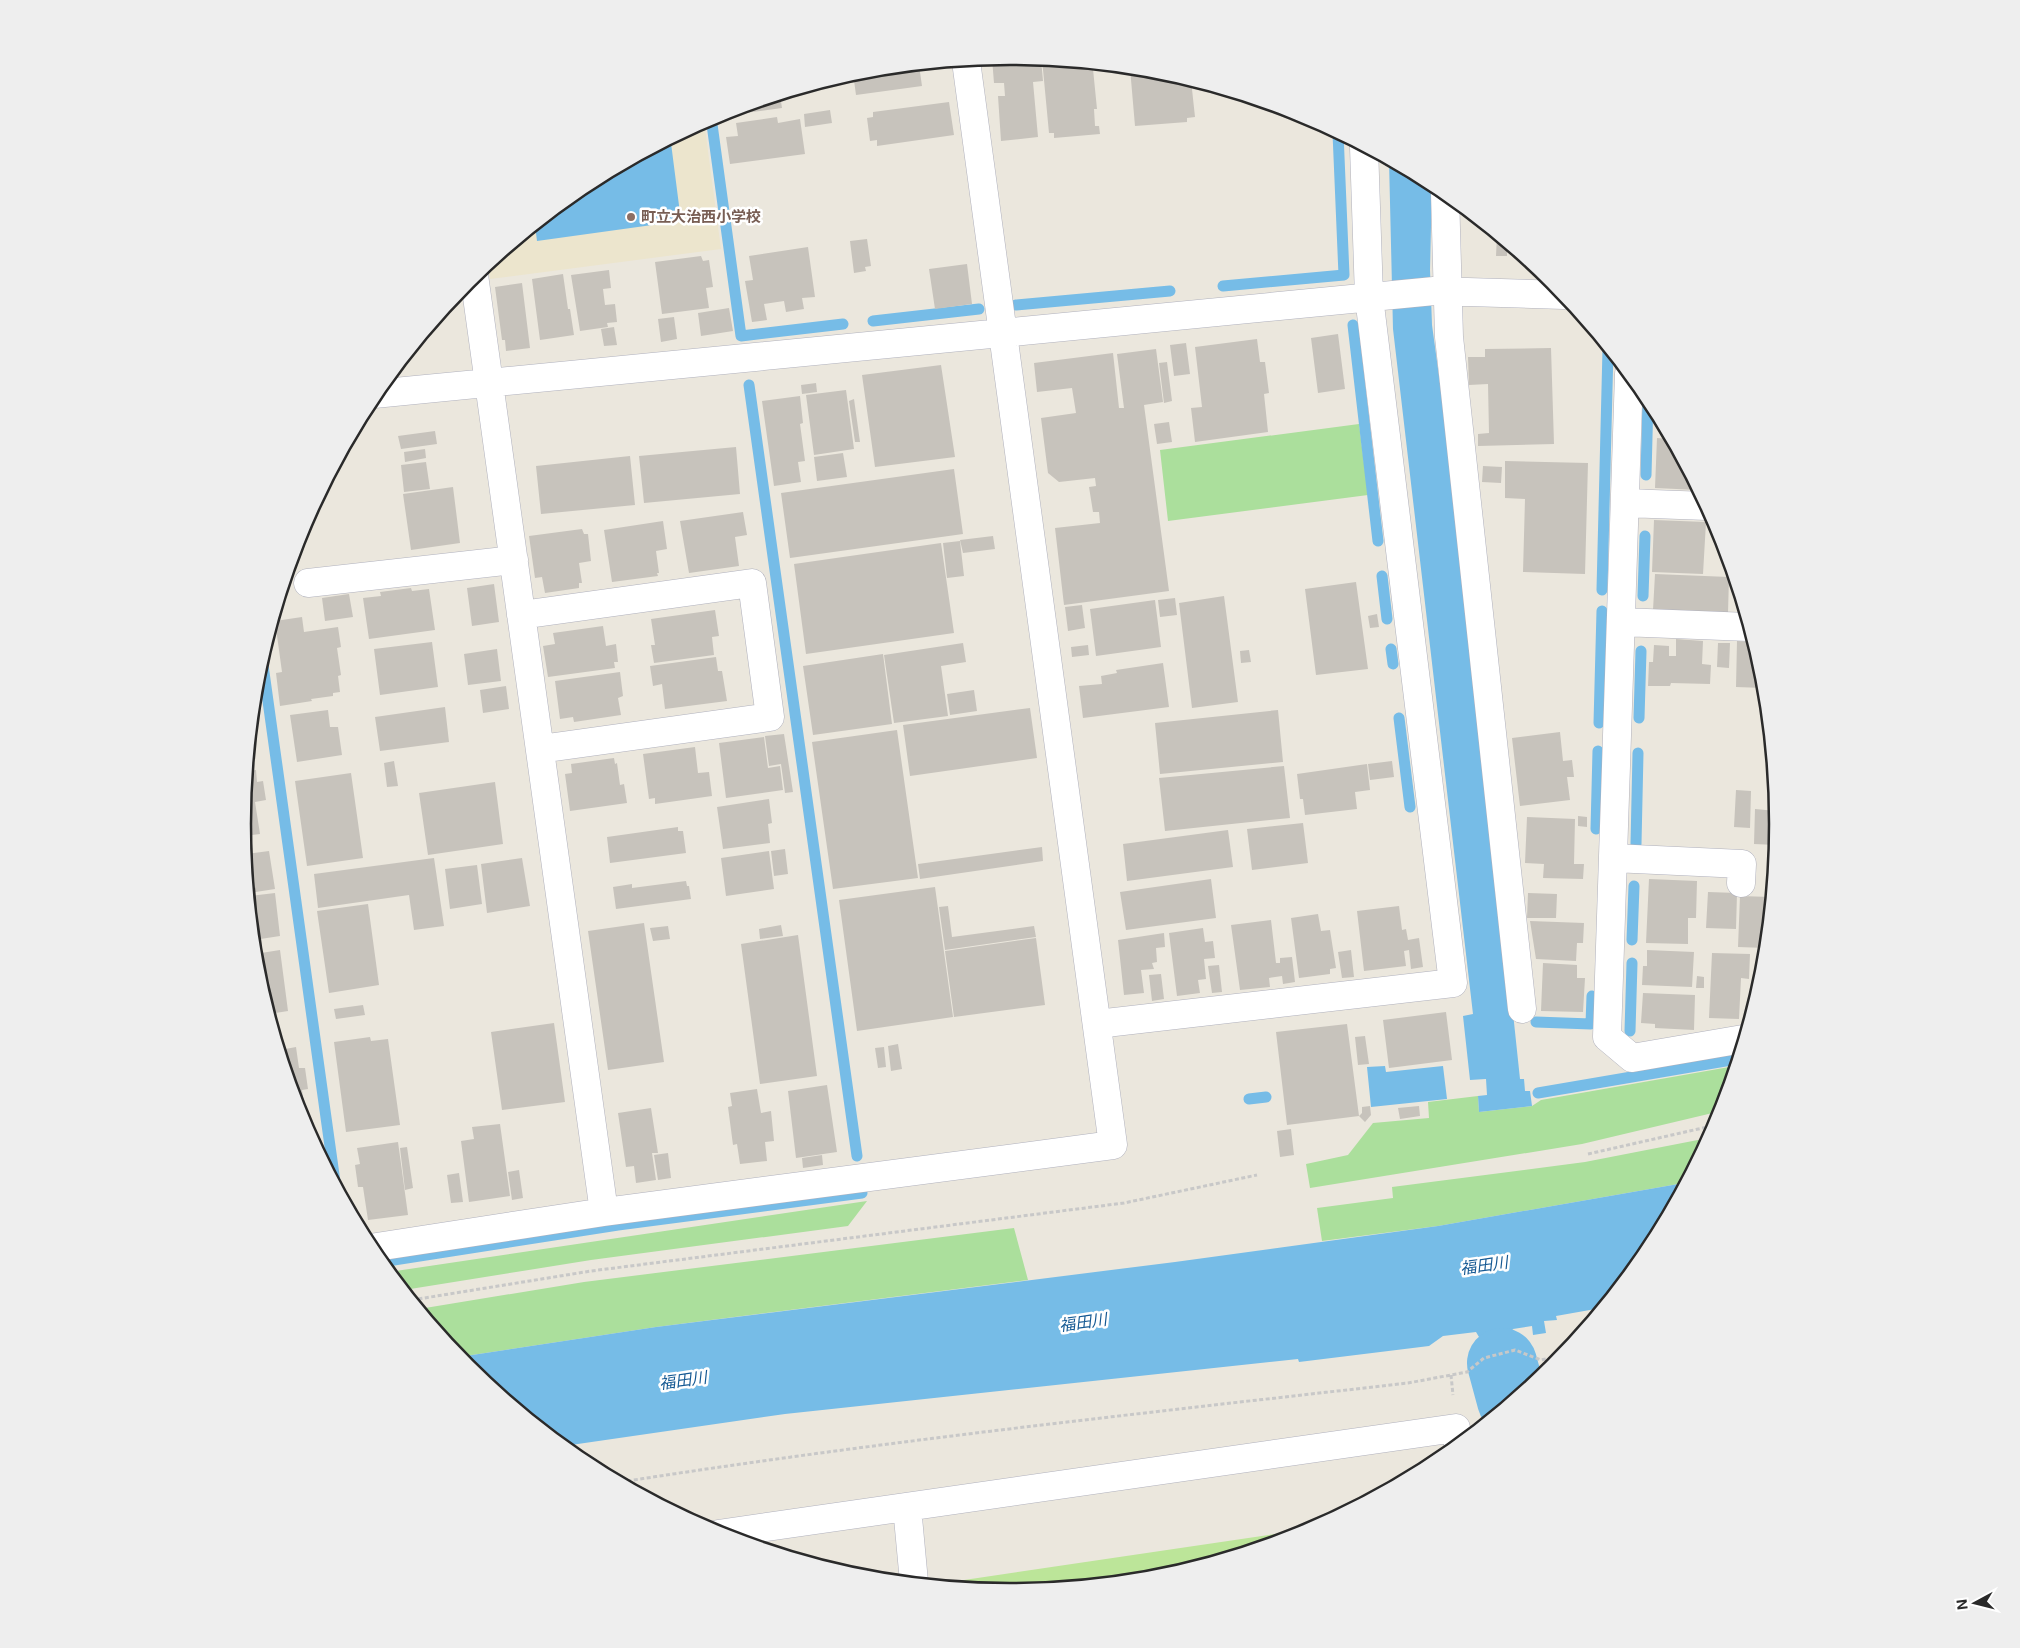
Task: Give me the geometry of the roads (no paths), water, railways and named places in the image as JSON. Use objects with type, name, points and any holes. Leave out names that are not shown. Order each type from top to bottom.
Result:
[{"type":"street","points":[[379,1247],[604,1212],[1113,1145],[967,67]]},
{"type":"street","points":[[1097,1024],[1453,983],[1365,153]]},
{"type":"street","points":[[1446,203],[1441,292],[1450,346],[1522,1009]]},
{"type":"street","points":[[475,285],[604,1212]]},
{"type":"street","points":[[386,393],[1379,296],[1441,292],[1554,295]]},
{"type":"street","points":[[1629,385],[1607,1037],[1632,1058],[1737,1040]]},
{"type":"street","points":[[1625,503],[1699,506]]},
{"type":"street","points":[[308,583],[514,560]]},
{"type":"street","points":[[521,615],[752,583],[770,717],[540,749]]},
{"type":"street","points":[[1621,622],[1743,627]]},
{"type":"street","points":[[1613,858],[1742,864],[1741,883]]},
{"type":"street","points":[[736,1531],[1456,1428],[1457,1437]]},
{"type":"street","points":[[907,1507],[914,1577]]},
{"type":"water","points":[[671,145],[681,221],[537,241],[536,232],[588,193]]},
{"type":"water","points":[[1389,167],[1432,193],[1430,270],[1432,325],[1467,579],[1520,1079],[1524,1079],[1525,1091],[1530,1091],[1532,1106],[1479,1112],[1478,1096],[1487,1095],[1486,1079],[1470,1080],[1463,1016],[1473,1014],[1393,329]]},
{"type":"water","points":[[1385,1066],[1386,1072],[1443,1066],[1447,1099],[1371,1107],[1367,1067]]},
{"type":"water","name":"福田川","points":[[1678,1184],[1641,1246],[1593,1309],[1556,1316],[1557,1320],[1544,1321],[1546,1333],[1533,1335],[1532,1326],[1513,1329],[1510,1333],[1479,1337],[1476,1332],[1443,1336],[1429,1346],[1299,1362],[1298,1359],[785,1414],[574,1445],[510,1395],[468,1356],[656,1327],[1175,1262],[1438,1226]]},
{"type":"waterway","points":[[712,126],[741,336],[843,324]]},
{"type":"waterway","points":[[1223,286],[1344,275],[1338,140]]},
{"type":"waterway","points":[[1016,305],[1170,291]]},
{"type":"waterway","points":[[873,321],[979,309]]},
{"type":"waterway","points":[[1353,325],[1378,541]]},
{"type":"waterway","points":[[1602,590],[1608,357]]},
{"type":"waterway","points":[[749,385],[857,1156]]},
{"type":"waterway","points":[[1646,475],[1648,413]]},
{"type":"waterway","points":[[1643,596],[1645,536]]},
{"type":"waterway","points":[[1382,576],[1387,619]]},
{"type":"waterway","points":[[1599,723],[1602,611]]},
{"type":"waterway","points":[[1391,649],[1393,664]]},
{"type":"waterway","points":[[1639,718],[1641,651]]},
{"type":"waterway","points":[[265,681],[333,1167]]},
{"type":"waterway","points":[[1399,718],[1410,807]]},
{"type":"waterway","points":[[1596,829],[1598,751]]},
{"type":"waterway","points":[[1636,844],[1638,753]]},
{"type":"waterway","points":[[1632,940],[1634,886]]},
{"type":"waterway","points":[[1630,1031],[1632,963]]},
{"type":"waterway","points":[[1536,1022],[1591,1024],[1592,996]]},
{"type":"waterway","points":[[1538,1093],[1731,1060]]},
{"type":"waterway","points":[[1249,1099],[1266,1097]]},
{"type":"waterway","points":[[390,1261],[618,1225],[862,1193]]},
{"type":"waterway","points":[[1502,1363],[1511,1395]]},
{"type":"place","name":"町立大治西小学校","points":[[631,217]]}]
